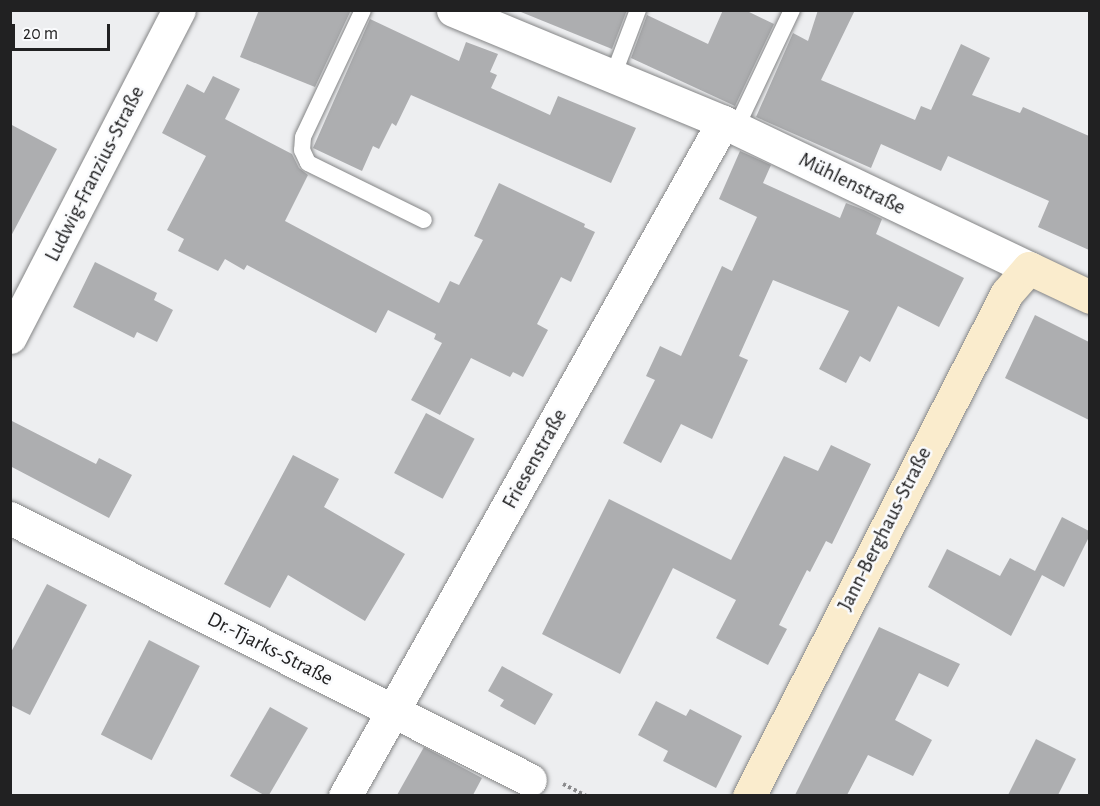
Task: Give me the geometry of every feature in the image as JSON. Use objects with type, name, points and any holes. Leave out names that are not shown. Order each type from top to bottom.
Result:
[{"type":"street","name":"Ludwig-Franzius-Straße","points":[[10,337],[179,10]]},
{"type":"street","name":"Mühlenstraße","points":[[453,10],[489,17],[613,76],[729,125],[1089,297]]},
{"type":"street","name":"Friesenstraße","points":[[345,795],[729,125]]},
{"type":"street","name":"Jann-Berghaus-Straße","points":[[749,795],[1007,294],[1029,268]]},
{"type":"street","name":"Dr.-Tjarks-Straße","points":[[10,518],[530,780]]},
{"type":"lane","points":[[363,10],[303,137],[302,150],[308,163],[424,220]]},
{"type":"lane","points":[[613,76],[638,10]]},
{"type":"lane","points":[[729,125],[792,10]]},
{"type":"building","points":[[259,10],[351,10],[315,87],[240,57]]},
{"type":"building","points":[[516,10],[627,10],[612,49]]},
{"type":"building","points":[[723,10],[745,10],[774,24],[735,106],[631,58],[647,15],[708,44]]},
{"type":"building","points":[[818,10],[855,10],[821,80],[915,120],[921,106],[931,110],[961,44],[990,58],[972,95],[1020,113],[1023,107],[1089,136],[1089,250],[1038,227],[1049,201],[948,156],[941,171],[881,144],[871,168],[756,117],[793,33],[808,41]]},
{"type":"building","points":[[370,19],[459,61],[466,42],[498,54],[490,72],[497,75],[491,88],[550,115],[558,96],[636,128],[611,183],[411,95],[396,126],[392,123],[379,149],[373,146],[362,171],[313,148]]},
{"type":"building","points":[[213,76],[240,89],[225,119],[292,154],[299,168],[308,175],[285,221],[439,303],[450,281],[459,285],[483,240],[474,236],[499,183],[585,224],[584,227],[595,232],[571,282],[561,277],[537,324],[548,330],[523,377],[513,372],[510,377],[471,358],[440,415],[411,400],[442,343],[434,339],[436,334],[388,310],[376,333],[247,265],[244,270],[225,259],[218,271],[178,251],[184,239],[167,230],[206,156],[162,133],[187,84],[204,93]]},
{"type":"building","points":[[10,124],[57,149],[10,238]]},
{"type":"building","points":[[740,151],[771,165],[763,183],[840,218],[846,203],[864,210],[882,219],[876,234],[964,278],[939,327],[898,306],[870,362],[860,356],[846,383],[819,369],[849,311],[773,280],[739,356],[748,360],[712,439],[681,424],[661,463],[623,443],[655,380],[646,376],[660,346],[681,356],[722,266],[732,271],[757,217],[719,199]]},
{"type":"building","points":[[95,262],[157,293],[154,300],[173,310],[157,342],[137,332],[134,338],[73,307]]},
{"type":"building","points":[[1035,315],[1089,342],[1089,420],[1005,378]]},
{"type":"building","points":[[426,413],[475,439],[443,499],[394,473]]},
{"type":"building","points":[[10,420],[96,464],[99,458],[132,475],[109,518],[10,466]]},
{"type":"building","points":[[831,445],[871,464],[832,544],[826,541],[810,572],[807,570],[779,625],[787,629],[768,665],[716,638],[736,600],[673,568],[620,674],[542,634],[609,499],[731,560],[784,456],[818,471]]},
{"type":"building","points":[[293,455],[339,479],[324,507],[405,554],[365,621],[288,575],[270,608],[224,584]]},
{"type":"building","points":[[1062,517],[1089,531],[1089,537],[1064,587],[1042,575],[1011,636],[928,587],[947,549],[1000,576],[1010,558],[1035,571]]},
{"type":"building","points":[[47,584],[87,605],[30,715],[10,705],[10,654]]},
{"type":"building","points":[[879,627],[960,664],[948,687],[919,673],[895,720],[932,740],[913,776],[868,755],[847,795],[795,795]]},
{"type":"building","points":[[149,640],[200,666],[152,760],[101,734]]},
{"type":"building","points":[[502,666],[553,694],[535,725],[500,706],[504,700],[488,691]]},
{"type":"building","points":[[656,701],[686,716],[690,709],[742,736],[716,788],[663,761],[668,751],[638,735]]},
{"type":"building","points":[[270,707],[308,728],[269,795],[264,795],[230,776]]},
{"type":"building","points":[[1036,739],[1076,759],[1058,795],[1008,795]]},
{"type":"building","points":[[424,747],[482,778],[473,795],[397,795]]}]
